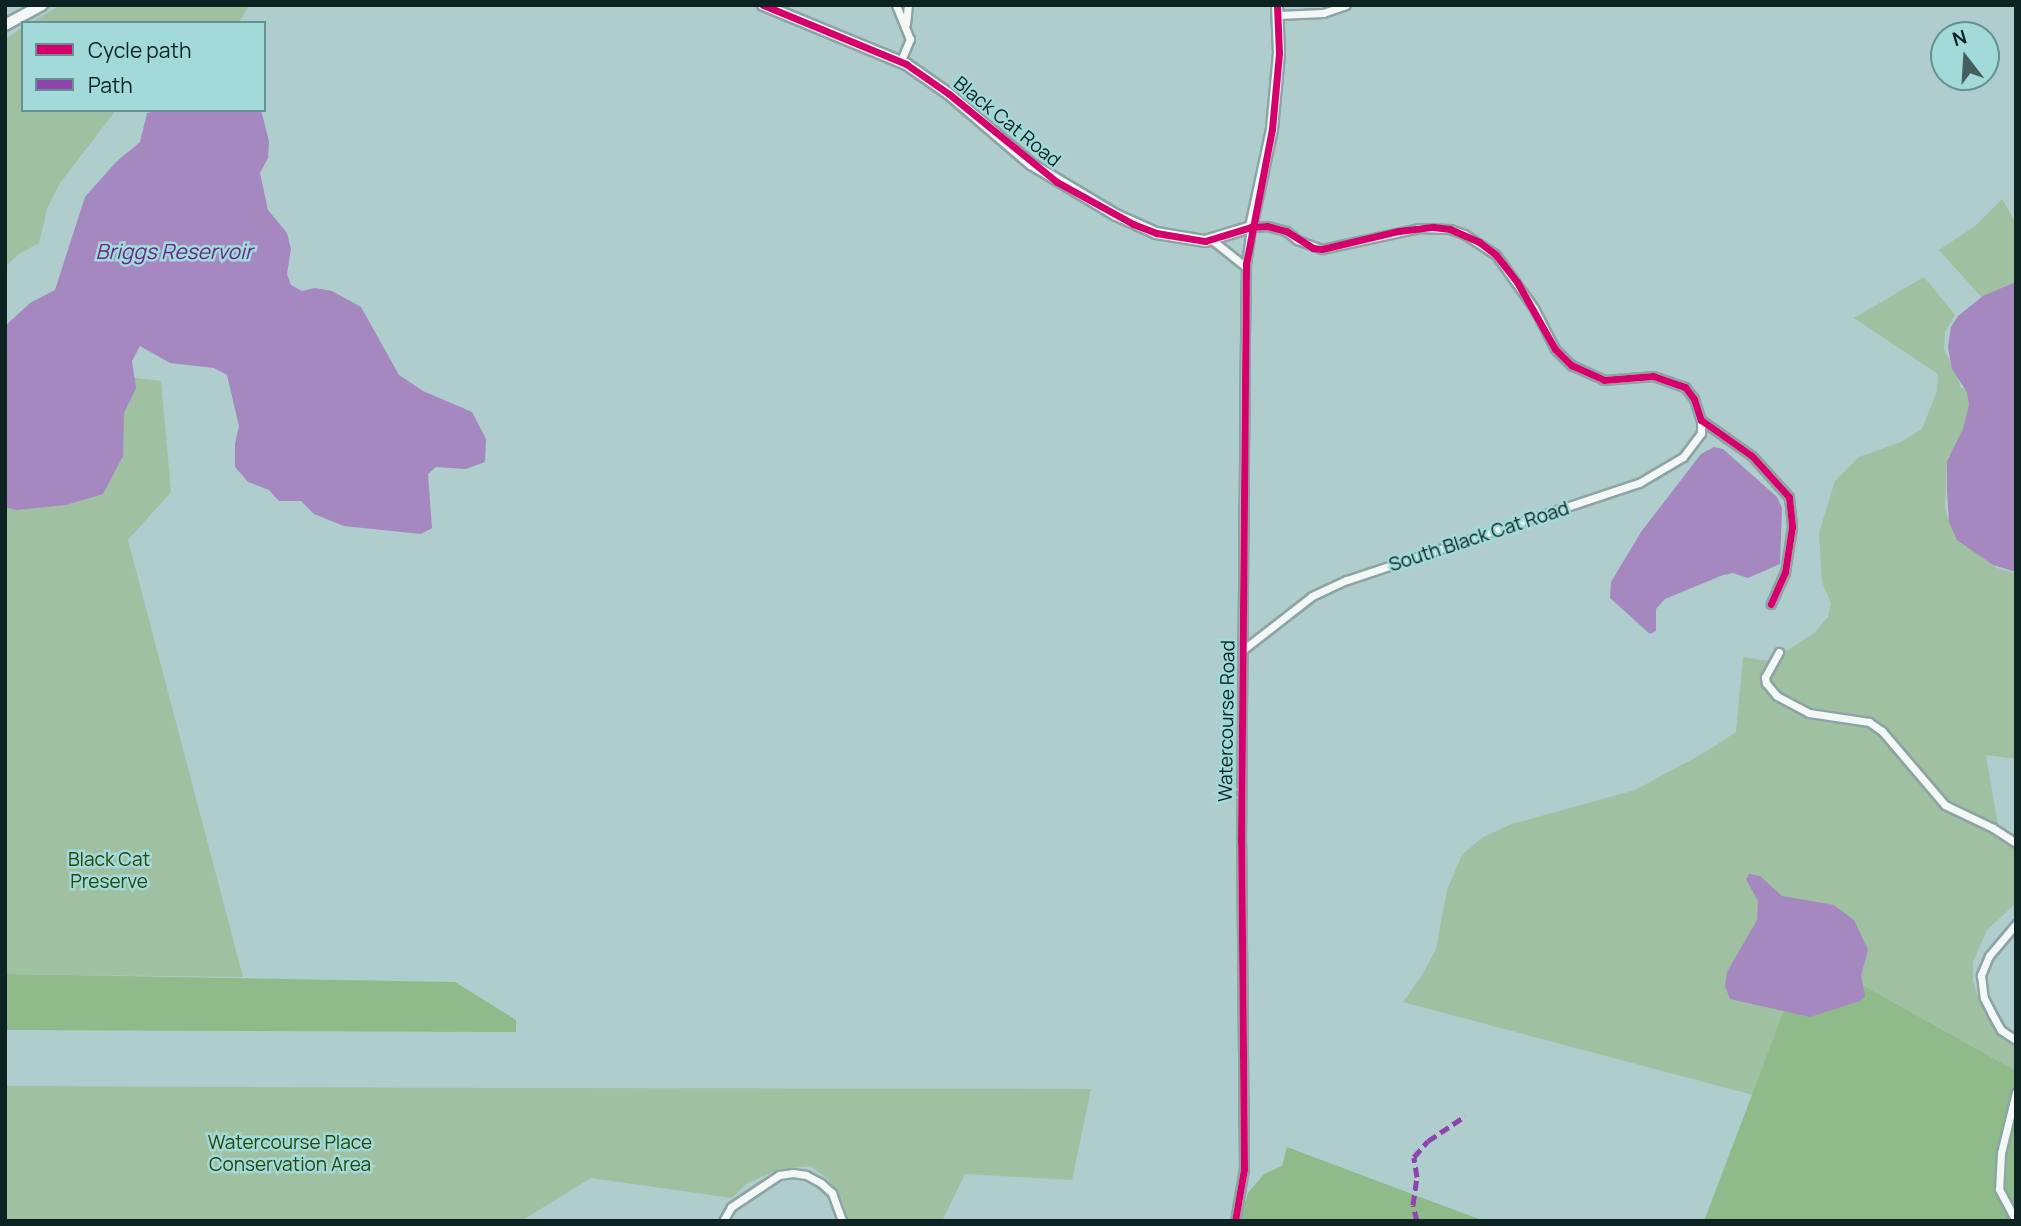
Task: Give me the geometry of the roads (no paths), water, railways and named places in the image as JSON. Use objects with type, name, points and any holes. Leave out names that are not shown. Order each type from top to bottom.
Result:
[{"type":"street","points":[[5,25],[42,5]]},
{"type":"street","name":"Black Cat Road","points":[[763,5],[900,62],[949,94],[1056,182],[1156,233],[1183,240],[1212,240],[1251,227],[1267,226],[1286,231],[1297,240],[1322,249],[1419,228],[1450,229],[1464,234],[1496,255],[1534,308],[1555,349],[1571,365],[1604,380],[1653,376],[1677,383],[1690,392],[1701,421]]},
{"type":"street","points":[[895,5],[906,24],[910,39],[900,62]]},
{"type":"street","points":[[906,24],[908,5]]},
{"type":"street","points":[[1251,227],[1272,128],[1279,53],[1277,10],[1303,16],[1346,5]]},
{"type":"street","name":"Watercourse Road","points":[[1236,1219],[1244,1169],[1241,841],[1246,267],[1251,227]]},
{"type":"street","points":[[1212,240],[1246,267]]},
{"type":"street","points":[[1701,421],[1752,456],[1789,496],[1792,527],[1785,572],[1771,604]]},
{"type":"street","name":"South Black Cat Road","points":[[1244,649],[1312,596],[1347,580],[1640,483],[1683,457],[1701,433],[1701,421]]},
{"type":"street","points":[[1779,652],[1765,677],[1766,683],[1777,696],[1809,713],[1869,722],[1882,731],[1945,805],[1993,828],[2016,844]]},
{"type":"street","points":[[2016,924],[1989,956],[1982,975],[1984,998],[1992,1014],[2001,1030],[2016,1040]]},
{"type":"street","points":[[2016,1092],[2001,1153],[1999,1189],[2016,1220]]},
{"type":"street","points":[[723,1221],[731,1207],[779,1175],[793,1173],[806,1175],[832,1193],[842,1221]]},
{"type":"water","name":"Briggs Reservoir","points":[[262,112],[269,141],[268,158],[260,173],[268,210],[287,233],[291,249],[287,274],[291,285],[302,291],[315,288],[332,291],[361,307],[399,375],[423,391],[472,412],[486,439],[485,462],[466,469],[436,467],[428,474],[432,528],[421,534],[344,526],[314,514],[301,501],[279,501],[269,490],[248,482],[235,467],[235,444],[239,426],[227,375],[214,368],[170,363],[140,346],[132,361],[136,388],[124,413],[123,456],[103,494],[66,505],[16,510],[5,507],[5,326],[30,303],[55,290],[85,197],[116,162],[140,142],[147,113]]},
{"type":"water","points":[[2016,282],[2016,572],[1993,565],[1957,540],[1949,522],[1947,461],[1963,429],[1969,405],[1967,392],[1952,369],[1948,347],[1951,327],[1958,316],[1983,296]]},
{"type":"water","points":[[1714,447],[1723,449],[1777,497],[1782,508],[1780,564],[1748,578],[1733,573],[1723,575],[1665,599],[1656,609],[1656,631],[1650,634],[1610,598],[1611,582],[1641,532],[1701,454]]},
{"type":"water","points":[[1749,874],[1760,876],[1782,896],[1834,905],[1854,920],[1868,950],[1861,976],[1865,996],[1860,1001],[1810,1017],[1730,999],[1725,986],[1727,972],[1757,920],[1758,901],[1746,879]]},
{"type":"park label","name":"Black Cat Preserve","points":[[109,871]]},
{"type":"park label","name":"Watercourse Place Conservation Area","points":[[290,1154]]}]
